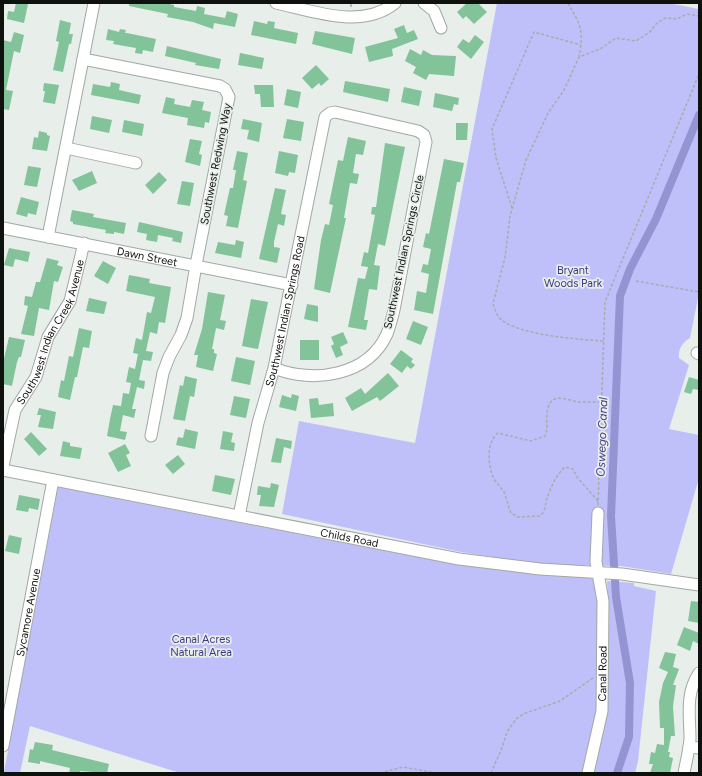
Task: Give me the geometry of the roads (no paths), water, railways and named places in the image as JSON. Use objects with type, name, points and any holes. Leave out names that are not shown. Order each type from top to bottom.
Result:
[{"type":"street","points":[[48,237],[94,3]]},
{"type":"street","points":[[276,3],[349,17],[378,13],[395,3]]},
{"type":"street","points":[[424,3],[434,11],[441,28]]},
{"type":"street","name":"Southwest Redwing Way","points":[[83,59],[220,86],[226,89],[229,97],[196,265]]},
{"type":"street","name":"Southwest Indian Springs Road","points":[[239,516],[258,423],[274,368],[292,285],[325,117],[330,113],[335,112]]},
{"type":"street","name":"Southwest Indian Springs Circle","points":[[274,368],[290,373],[309,376],[334,374],[355,366],[367,358],[379,346],[386,334],[394,310],[426,142],[424,135],[418,131],[335,112]]},
{"type":"street","points":[[66,148],[136,163]]},
{"type":"street","name":"Dawn Street","points":[[3,228],[292,285]]},
{"type":"street","name":"Southwest Indian Creek Avenue","points":[[3,466],[15,410],[36,377],[48,337],[70,301],[84,243]]},
{"type":"street","points":[[151,436],[163,373],[185,324],[196,265]]},
{"type":"street","name":"Childs Road","points":[[3,470],[459,558],[540,569],[602,572],[699,585]]},
{"type":"street","name":"Sycamore Avenue","points":[[3,746],[53,480]]},
{"type":"street","name":"Canal Road","points":[[588,773],[602,711],[603,601],[602,572],[596,562],[598,513]]},
{"type":"street","points":[[684,773],[694,748],[689,701],[692,687],[699,673]]},
{"type":"waterway","name":"Oswego Canal","points":[[617,773],[629,737],[630,683],[616,597],[611,516],[620,296],[630,269],[656,219],[699,115]]},
{"type":"park label","name":"Bryant Woods Park","points":[[573,276]]},
{"type":"park label","name":"Canal Acres Natural Area","points":[[201,645]]}]
